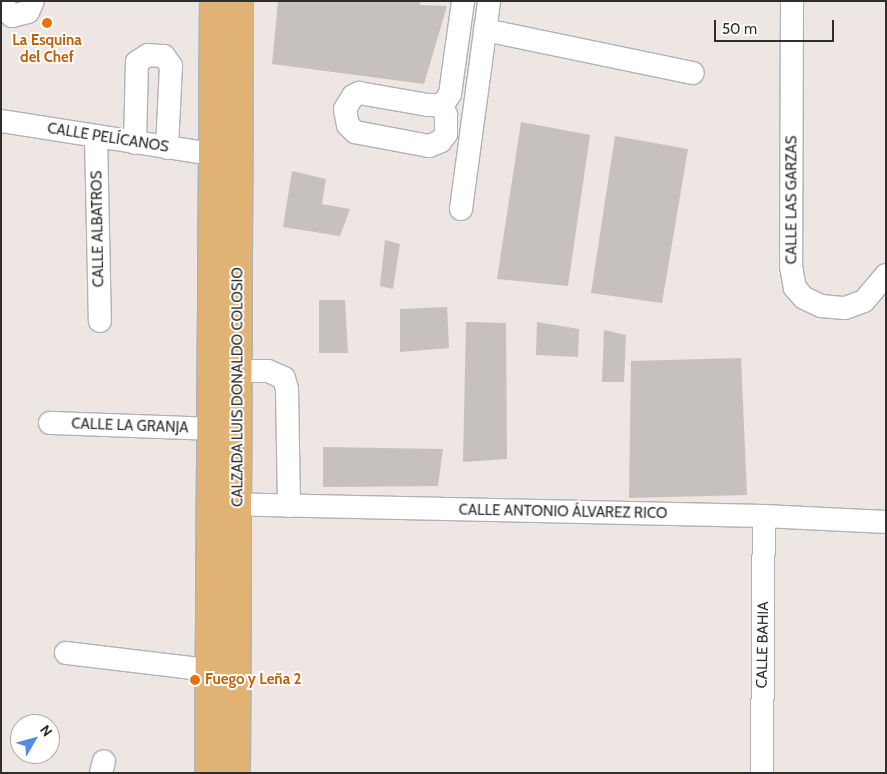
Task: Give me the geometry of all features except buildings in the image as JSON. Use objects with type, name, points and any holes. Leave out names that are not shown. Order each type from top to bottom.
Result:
[{"type":"main road","name":"CALZADA LUIS DONALDO COLOSIO","points":[[214,1],[226,157],[236,371],[239,505],[236,773]]},
{"type":"main road","name":"CALZADA LUIS DONALDO COLOSIO","points":[[209,773],[211,429],[226,157],[239,1]]},
{"type":"street","points":[[1,3],[12,16],[28,12],[34,1]]},
{"type":"street","points":[[440,105],[450,94],[462,1]]},
{"type":"street","points":[[461,209],[489,1]]},
{"type":"street","name":"CALLE LAS GARZAS","points":[[792,1],[791,266],[795,288],[804,298],[820,306],[845,308],[864,302],[886,276]]},
{"type":"street","points":[[485,30],[693,73]]},
{"type":"street","points":[[136,143],[137,62],[148,55],[164,56],[171,66],[167,148]]},
{"type":"street","name":"CALLE PELÍCANOS","points":[[1,121],[226,157]]},
{"type":"street","name":"CALLE ALBATROS","points":[[96,136],[100,322]]},
{"type":"street","points":[[236,371],[268,371],[284,378],[287,389],[289,506]]},
{"type":"street","name":"CALLE LA GRANJA","points":[[50,423],[211,429]]},
{"type":"street","name":"CALLE ANTONIO ÁLVAREZ RICO","points":[[212,504],[764,516],[886,522]]},
{"type":"street","name":"CALLE BAHIA","points":[[762,773],[764,516]]},
{"type":"street","points":[[66,653],[209,670]]},
{"type":"place","name":"La Esquina del Chef","points":[[47,23]]},
{"type":"place","name":"Fuego y Leña 2","points":[[195,680]]}]
